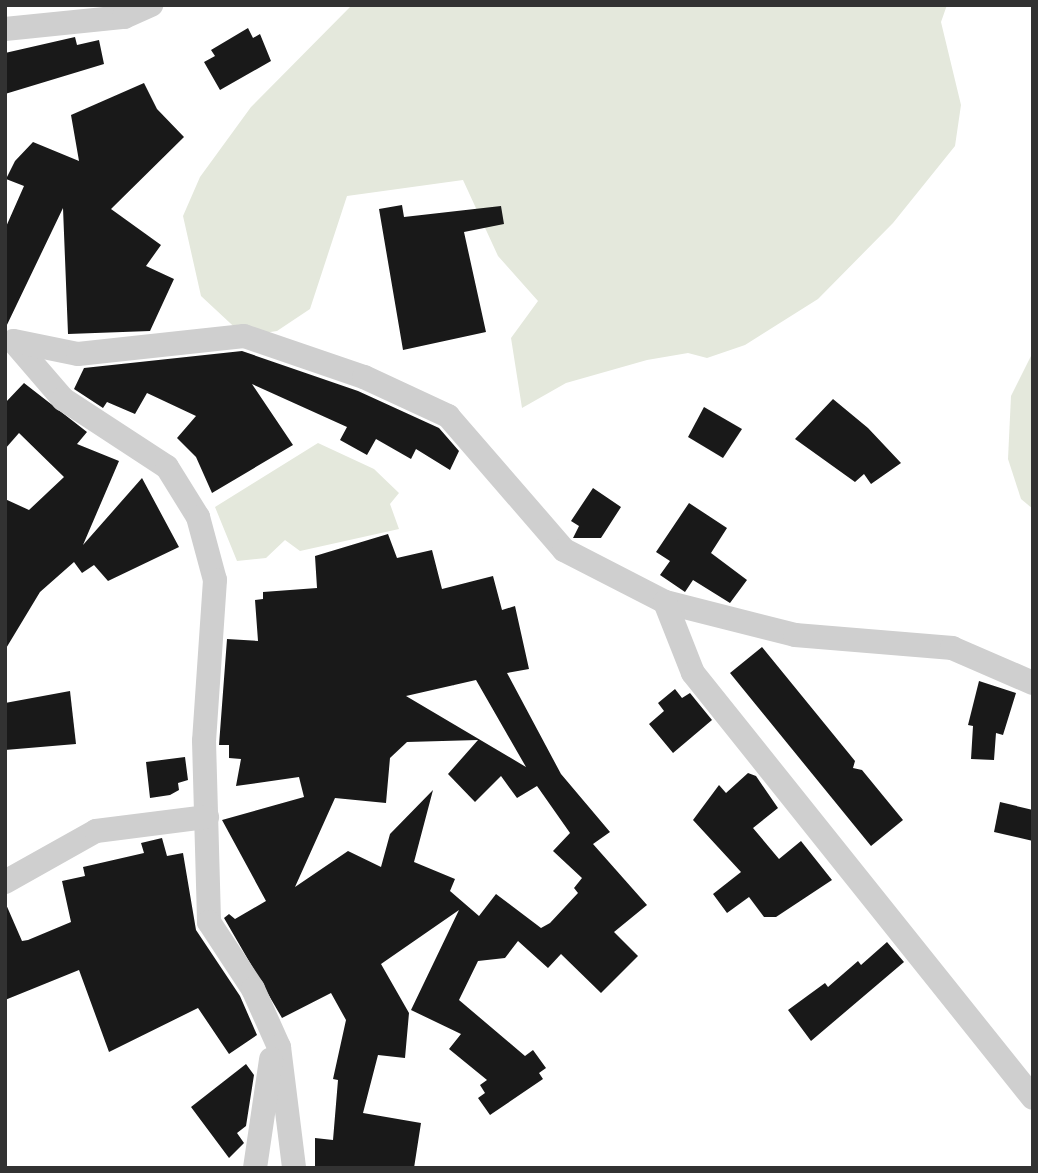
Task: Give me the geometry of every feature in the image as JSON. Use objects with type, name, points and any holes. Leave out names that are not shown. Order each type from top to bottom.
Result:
[{"type":"street","points":[[15,19],[124,17],[151,5]]},
{"type":"street","points":[[10,341],[78,354],[244,336],[364,377],[448,416],[564,550],[665,602],[795,635],[952,648],[1033,683]]},
{"type":"street","points":[[10,341],[63,399],[167,467],[198,517],[215,580],[204,741],[209,922],[253,989],[279,1047],[294,1168]]},
{"type":"street","points":[[665,602],[693,673],[1033,1098]]},
{"type":"street","points":[[5,882],[96,831],[207,817]]},
{"type":"street","points":[[256,1168],[270,1060],[279,1047]]},
{"type":"shaded area","points":[[352,5],[947,5],[941,22],[961,105],[955,146],[893,223],[818,299],[745,345],[707,358],[688,353],[647,360],[566,383],[522,408],[511,338],[538,301],[498,256],[463,180],[347,196],[310,309],[277,331],[244,336],[201,296],[183,216],[200,177],[251,107]]},
{"type":"shaded area","points":[[1033,352],[1033,509],[1021,499],[1008,459],[1011,396]]},
{"type":"shaded area","points":[[318,443],[374,469],[399,493],[390,504],[399,529],[300,551],[285,540],[266,558],[237,561],[215,507]]},
{"type":"building","points":[[248,28],[253,38],[260,34],[271,61],[220,90],[204,62],[215,56],[211,50]]},
{"type":"building","points":[[75,37],[77,45],[99,40],[104,64],[5,94],[5,53]]},
{"type":"building","points":[[144,83],[157,109],[184,137],[111,209],[161,245],[146,266],[174,279],[150,331],[68,334],[63,208],[5,329],[5,229],[24,186],[6,179],[15,161],[33,142],[79,161],[71,115]]},
{"type":"building","points":[[402,205],[404,217],[501,206],[504,224],[464,232],[486,332],[403,350],[379,209]]},
{"type":"building","points":[[242,351],[358,391],[439,428],[459,451],[450,470],[416,449],[411,459],[376,439],[367,455],[340,440],[347,427],[252,384],[293,445],[212,493],[196,457],[177,438],[196,416],[147,393],[135,414],[107,402],[103,408],[74,389],[84,368]]},
{"type":"building","points":[[24,383],[87,432],[77,444],[119,461],[83,545],[142,478],[179,547],[108,581],[94,565],[82,573],[74,562],[40,592],[5,650],[5,499],[29,510],[64,477],[19,433],[5,449],[5,403]]},
{"type":"building","points":[[833,399],[868,428],[901,463],[871,484],[864,474],[855,482],[795,439]]},
{"type":"building","points":[[704,407],[742,429],[723,458],[688,437]]},
{"type":"building","points":[[593,488],[621,507],[601,538],[573,538],[579,526],[571,521]]},
{"type":"building","points":[[689,503],[727,528],[711,553],[747,580],[730,603],[693,580],[685,592],[660,575],[670,561],[656,552]]},
{"type":"building","points":[[388,534],[397,558],[432,550],[442,589],[493,576],[502,610],[515,606],[529,669],[507,673],[561,774],[610,832],[593,844],[647,905],[614,932],[638,956],[601,993],[561,954],[548,968],[518,941],[505,958],[478,961],[459,1000],[525,1056],[533,1050],[546,1068],[539,1073],[543,1079],[490,1115],[478,1098],[485,1093],[480,1085],[487,1080],[449,1049],[461,1034],[411,1010],[459,910],[381,964],[409,1013],[405,1058],[378,1055],[363,1113],[421,1123],[414,1168],[315,1168],[315,1138],[333,1140],[338,1080],[333,1079],[346,1020],[331,993],[282,1018],[224,918],[229,914],[235,919],[266,901],[222,820],[304,797],[299,777],[236,786],[241,759],[229,758],[229,745],[219,745],[227,639],[258,641],[255,600],[263,599],[263,592],[317,588],[315,556]],"holes":[[[476,680],[526,767],[406,696]],[[478,740],[448,774],[475,802],[501,776],[517,798],[537,786],[570,833],[553,851],[582,878],[574,888],[578,893],[550,923],[541,928],[496,894],[479,916],[450,891],[455,879],[414,862],[433,790],[390,834],[381,867],[348,851],[295,887],[335,798],[386,803],[390,758],[407,742]]]},
{"type":"building","points":[[762,647],[855,761],[853,768],[862,770],[903,820],[871,846],[730,673]]},
{"type":"building","points":[[979,681],[1016,693],[1003,735],[996,733],[994,760],[971,759],[973,726],[968,725]]},
{"type":"building","points":[[675,689],[682,698],[690,693],[712,720],[673,753],[649,724],[664,711],[658,703]]},
{"type":"building","points":[[70,691],[76,744],[5,750],[5,703]]},
{"type":"building","points":[[185,757],[188,780],[178,783],[179,790],[170,795],[150,798],[146,762]]},
{"type":"building","points":[[748,773],[756,776],[778,808],[753,828],[779,859],[801,841],[832,880],[776,917],[764,917],[749,897],[727,913],[713,894],[741,872],[693,820],[719,785],[726,793]]},
{"type":"building","points":[[1000,802],[1033,810],[1033,841],[994,832]]},
{"type":"building","points":[[162,838],[167,856],[183,853],[196,930],[240,996],[257,1035],[229,1054],[198,1008],[109,1052],[79,970],[5,1000],[5,902],[22,941],[28,940],[71,922],[62,881],[85,876],[83,867],[144,853],[141,843]]},
{"type":"building","points":[[887,942],[904,962],[811,1041],[788,1010],[825,983],[828,987],[858,961],[861,965]]},
{"type":"building","points":[[246,1064],[254,1075],[246,1126],[237,1133],[244,1143],[229,1158],[191,1107]]}]
